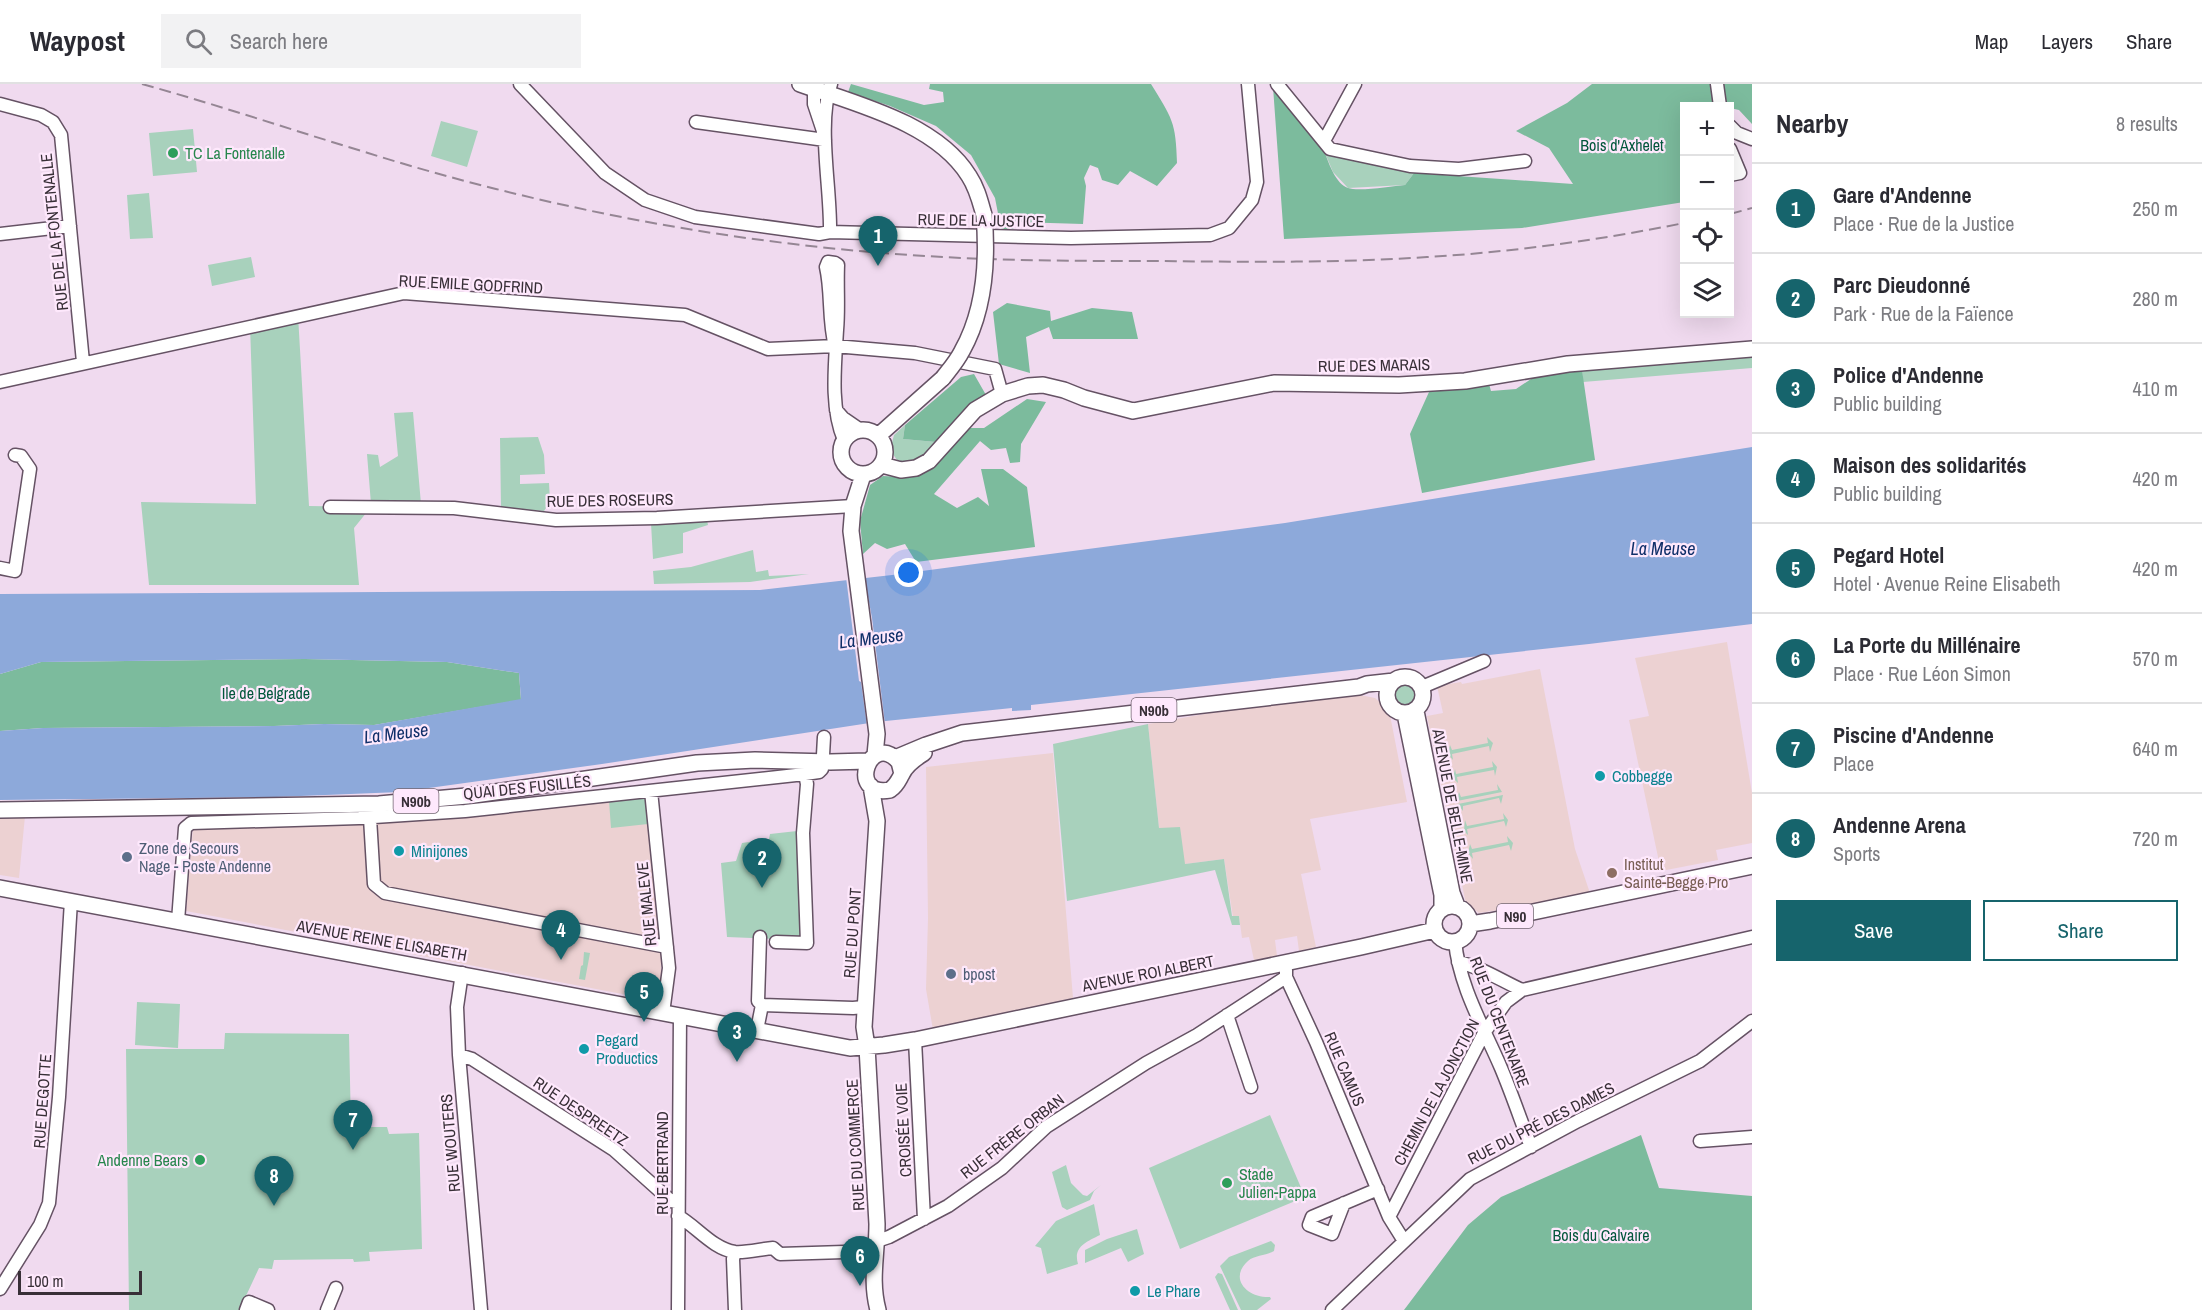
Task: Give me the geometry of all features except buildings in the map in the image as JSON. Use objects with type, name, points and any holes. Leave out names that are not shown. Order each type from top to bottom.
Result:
[{"type":"main road","points":[[818,88],[909,125],[934,140],[953,155],[969,175],[977,191],[984,215],[987,242],[980,306],[972,330],[961,353],[943,378],[879,435]]},
{"type":"main road","name":"RUE DES MARAIS","points":[[882,465],[901,470],[916,468],[929,460],[975,410],[1002,394],[1028,386],[1043,385],[1132,411],[1274,383],[1399,385],[1465,381],[1568,364],[1752,349]]},
{"type":"main road","points":[[860,429],[870,430],[879,435],[885,444],[886,455],[882,465],[873,472],[863,475],[847,467],[842,459],[841,450],[844,440],[850,433],[860,429]]},
{"type":"main road","points":[[863,475],[854,506],[851,531],[877,734],[877,765],[883,791],[890,789]]},
{"type":"main road","points":[[1406,677],[1413,678],[1422,687],[1424,700],[1410,713],[1395,711],[1390,706],[1387,692],[1394,681],[1406,677]]},
{"type":"main road","name":"N90b","points":[[0,810],[359,805],[467,795],[697,763],[755,760],[877,765],[926,745],[970,732],[1394,681]]},
{"type":"main road","name":"N90b","points":[[1359,687],[1372,690],[1387,698]]},
{"type":"main road","name":"AVENUE DE BELLE-MINE","points":[[1410,713],[1457,906]]},
{"type":"main road","name":"AVENUE DE BELLE-MINE","points":[[1410,713],[1442,895],[1442,909]]},
{"type":"main road","name":"N90b","points":[[902,774],[910,763],[936,743]]},
{"type":"main road","points":[[877,765],[899,762],[902,774]]},
{"type":"main road","name":"RUE DU PONT","points":[[867,1047],[864,1007],[877,821],[877,765]]},
{"type":"main road","name":"RUE DU PONT","points":[[877,821],[890,789],[900,780],[902,774]]},
{"type":"main road","name":"N90","points":[[1470,924],[1752,866]]},
{"type":"main road","name":"AVENUE REINE ELISABETH","points":[[0,888],[462,973],[850,1048],[867,1047]]},
{"type":"main road","points":[[1457,906],[1467,913],[1470,924],[1466,935],[1455,942],[1443,939],[1435,930],[1435,918],[1442,909],[1457,906]]},
{"type":"main road","name":"AVENUE ROI ALBERT","points":[[867,1047],[1286,970],[1435,930]]},
{"type":"main road","name":"RUE DU COMMERCE","points":[[867,1047],[877,1246],[873,1268],[874,1296],[878,1310]]},
{"type":"street","name":"RUE DE LA JUSTICE","points":[[520,84],[605,173],[645,200],[695,217],[819,234],[830,232],[1071,238],[1210,235],[1229,228],[1252,200],[1257,182],[1248,84]]},
{"type":"street","name":"RUE DE LA JUSTICE","points":[[532,84],[537,102]]},
{"type":"street","points":[[1277,84],[1330,149],[1410,166],[1459,169],[1525,161]]},
{"type":"street","points":[[1324,141],[1355,84]]},
{"type":"street","points":[[1717,84],[1719,102]]},
{"type":"street","points":[[818,88],[814,104],[825,140],[830,195],[830,232]]},
{"type":"street","name":"RUE DE LA FONTENALLE","points":[[0,104],[40,115],[53,122],[61,135],[83,362]]},
{"type":"street","points":[[696,122],[825,140]]},
{"type":"street","points":[[1734,130],[1752,140]]},
{"type":"street","points":[[1734,159],[1740,173],[1734,174]]},
{"type":"street","points":[[0,230],[70,226]]},
{"type":"street","points":[[835,346],[831,332],[830,279],[826,267],[828,262],[835,262],[838,265],[835,346],[836,410],[844,440]]},
{"type":"street","name":"RUE EMILE GODFRIND","points":[[0,381],[404,292],[685,315],[768,350],[835,346]]},
{"type":"street","points":[[835,346],[915,353],[995,369],[1002,394]]},
{"type":"street","points":[[836,410],[843,418],[860,429]]},
{"type":"street","points":[[0,568],[15,571],[30,469],[21,456],[15,455]]},
{"type":"street","name":"RUE DES ROSEURS","points":[[330,507],[454,508],[556,520],[657,518],[854,506]]},
{"type":"street","points":[[1422,687],[1484,661]]},
{"type":"street","points":[[824,737],[825,762]]},
{"type":"street","name":"QUAI DES FUSILLÉS","points":[[178,921],[185,828],[191,823],[370,818],[492,808],[805,774],[819,772],[825,762]]},
{"type":"street","points":[[805,774],[807,784],[803,833],[807,943],[765,941],[758,1001],[762,1005],[864,1007]]},
{"type":"street","name":"RUE MALEVE","points":[[651,791],[667,947],[668,982],[663,1013]]},
{"type":"street","points":[[370,818],[374,884],[385,893],[667,947]]},
{"type":"street","name":"RUE DEGOTTE","points":[[0,1289],[40,1225],[49,1203],[59,1097],[71,901]]},
{"type":"street","points":[[1458,962],[1471,964],[1492,977],[1522,990],[1752,937]]},
{"type":"street","name":"RUE DU CENTENAIRE","points":[[1455,942],[1458,962],[1484,1034],[1501,1068],[1531,1147]]},
{"type":"street","name":"RUE FRÈRE ORBAN","points":[[877,1246],[948,1206],[1002,1168],[1046,1127],[1070,1110],[1146,1063],[1197,1035],[1286,970]]},
{"type":"street","name":"RUE CAMUS","points":[[1286,970],[1389,1217],[1404,1241]]},
{"type":"street","name":"RUE WOUTERS","points":[[462,973],[457,1007],[459,1055],[481,1310]]},
{"type":"street","name":"CHEMIN DE LA JONCTION","points":[[1389,1217],[1484,1034],[1506,1002],[1522,990]]},
{"type":"street","points":[[757,1030],[762,1005]]},
{"type":"street","points":[[1227,1015],[1251,1086]]},
{"type":"street","name":"RUE BERTRAND","points":[[678,1310],[680,1016]]},
{"type":"street","name":"RUE DU PRÉ DES DAMES","points":[[1335,1308],[1470,1179],[1578,1121],[1700,1061],[1752,1021]]},
{"type":"street","name":"CROISÉE VOIE","points":[[915,1040],[924,1219]]},
{"type":"street","name":"RUE DESPREETZ","points":[[459,1055],[472,1059],[614,1150],[671,1201],[678,1202]]},
{"type":"street","points":[[1700,1141],[1752,1137]]},
{"type":"street","points":[[1344,1203],[1378,1189]]},
{"type":"street","points":[[678,1216],[691,1223],[720,1247],[735,1252],[773,1248],[780,1254],[877,1246]]},
{"type":"street","points":[[735,1252],[732,1259],[735,1310]]},
{"type":"street","points":[[327,1310],[336,1288]]},
{"type":"street","points":[[248,1306],[268,1310]]},
{"type":"shaded area","points":[[1727,642],[1752,793],[1752,843],[1716,850],[1718,860],[1661,871],[1629,720],[1649,716],[1635,658]]},
{"type":"shaded area","points":[[1540,669],[1575,849],[1591,896],[1479,913],[1466,904],[1427,716],[1443,713],[1437,686],[1461,682],[1462,684]]},
{"type":"shaded area","points":[[1350,693],[1375,698],[1389,710],[1407,802],[1310,819],[1321,870],[1301,874],[1316,947],[1299,951],[1297,936],[1275,940],[1277,956],[1254,960],[1249,937],[1242,938],[1239,916],[1233,917],[1224,859],[1185,864],[1159,828],[1148,724]]},
{"type":"shaded area","points":[[1053,753],[1073,998],[933,1030],[926,989],[928,918],[926,767]]},
{"type":"shaded area","points":[[645,798],[662,957],[659,1001],[186,911],[193,828],[424,819]]},
{"type":"shaded area","points":[[0,815],[25,816],[19,878],[0,875]]},
{"type":"green space","points":[[851,84],[924,105],[944,102],[943,92],[929,89],[930,84],[1151,84],[1172,121],[1177,163],[1157,186],[1130,171],[1118,185],[1102,180],[1098,168],[1090,165],[1084,178],[1086,186],[1083,224],[1017,222],[1013,229],[1001,229],[995,198],[971,155],[936,126],[890,106],[848,92]]},
{"type":"green space","name":"Bois d'Axhelet","points":[[1592,84],[1752,84],[1752,124],[1739,110],[1734,109],[1734,102],[1680,102],[1680,203],[1522,228],[1284,239],[1273,87],[1325,153],[1340,182],[1353,189],[1405,185],[1414,173],[1573,184],[1549,148],[1516,131],[1567,103]]},
{"type":"green space","points":[[441,121],[478,131],[467,167],[431,156]]},
{"type":"green space","name":"TC La Fontenalle","points":[[193,129],[197,172],[153,176],[149,133]]},
{"type":"green space","points":[[1325,153],[1414,173],[1405,185],[1348,188],[1333,172]]},
{"type":"green space","points":[[149,193],[153,238],[130,239],[127,195]]},
{"type":"green space","points":[[251,257],[255,277],[212,286],[208,265]]},
{"type":"green space","points":[[1007,303],[1050,311],[1051,321],[1092,308],[1132,312],[1138,339],[1053,339],[1049,327],[1026,337],[1030,373],[999,364],[993,312]]},
{"type":"green space","points":[[298,315],[309,506],[371,507],[354,528],[359,585],[149,585],[141,502],[256,504],[250,325]]},
{"type":"green space","points":[[1752,357],[1752,368],[1583,382],[1582,370]]},
{"type":"green space","points":[[1582,370],[1595,460],[1422,493],[1410,434],[1429,392],[1489,384],[1491,391],[1516,389],[1534,377]]},
{"type":"green space","points":[[974,374],[986,395],[936,442],[903,439],[905,425],[961,377]]},
{"type":"green space","points":[[1027,399],[1046,402],[1021,444],[1020,462],[1010,463],[1006,448],[991,450],[980,441],[934,494],[957,508],[978,497],[989,506],[981,469],[1003,469],[1027,487],[1035,547],[916,562],[905,544],[887,549],[875,543],[863,554],[860,521],[870,485],[883,476],[902,477],[968,428],[984,428]]},
{"type":"green space","points":[[413,412],[421,504],[371,504],[367,454],[378,455],[380,467],[398,456],[394,413]]},
{"type":"green space","points":[[905,425],[903,439],[936,442],[920,459],[915,461],[897,460],[890,450],[894,435]]},
{"type":"green space","points":[[538,437],[544,455],[545,474],[520,475],[520,484],[549,483],[550,502],[544,511],[501,508],[500,438]]},
{"type":"green space","points":[[707,520],[708,525],[683,533],[683,553],[653,559],[651,523]]},
{"type":"green space","points":[[753,550],[756,572],[768,570],[769,576],[809,574],[750,582],[654,584],[653,571],[691,567]]},
{"type":"green space","name":"Ile de Belgrade","points":[[305,659],[447,662],[519,673],[521,700],[374,725],[43,728],[0,731],[0,674],[41,662]]},
{"type":"green space","points":[[1405,684],[1413,688],[1417,696],[1413,704],[1405,708],[1397,704],[1393,696],[1397,688]]},
{"type":"green space","points":[[1148,724],[1159,828],[1180,827],[1185,864],[1224,859],[1232,916],[1239,916],[1240,925],[1232,925],[1215,870],[1067,901],[1053,744]]},
{"type":"green space","points":[[1487,737],[1493,743],[1490,752],[1489,746],[1452,754],[1453,760],[1448,754],[1450,745],[1452,750],[1488,743]]},
{"type":"green space","points":[[1492,761],[1497,767],[1495,776],[1494,770],[1457,777],[1458,783],[1453,778],[1455,769],[1456,774],[1493,767]]},
{"type":"green space","points":[[1497,784],[1502,792],[1457,801],[1459,792],[1461,797],[1498,790]]},
{"type":"green space","points":[[1503,795],[1501,804],[1499,798],[1463,806],[1463,811],[1458,804]]},
{"type":"green space","points":[[645,798],[648,824],[611,828],[609,801]]},
{"type":"green space","points":[[1503,813],[1508,820],[1506,827],[1504,821],[1467,829],[1468,835],[1464,831],[1465,820],[1467,826],[1504,819]]},
{"type":"green space","points":[[797,831],[803,940],[727,937],[721,863],[736,861],[742,843],[769,839],[770,834]]},
{"type":"green space","points":[[1507,836],[1513,843],[1511,851],[1509,845],[1472,853],[1473,859],[1468,853],[1470,844],[1472,849],[1508,842]]},
{"type":"green space","points":[[584,952],[590,953],[585,980],[579,979]]},
{"type":"green space","points":[[137,1002],[180,1004],[178,1048],[135,1045]]},
{"type":"green space","points":[[225,1033],[349,1034],[351,1127],[387,1127],[389,1134],[419,1133],[422,1249],[369,1252],[370,1261],[354,1262],[353,1259],[274,1260],[272,1269],[259,1268],[245,1298],[249,1302],[246,1310],[129,1310],[126,1049],[224,1049]]},
{"type":"green space","name":"Stade Julien-Pappa","points":[[1270,1115],[1305,1197],[1180,1249],[1149,1168]]},
{"type":"green space","name":"Bois du Calvaire","points":[[1641,1135],[1659,1188],[1752,1196],[1752,1310],[1404,1310],[1468,1225],[1501,1197]]},
{"type":"green space","points":[[1066,1165],[1071,1183],[1083,1195],[1087,1196],[1101,1185],[1094,1191],[1090,1200],[1067,1210],[1062,1207],[1052,1172]]},
{"type":"green space","points":[[1094,1204],[1100,1235],[1079,1249],[1078,1264],[1047,1274],[1041,1248],[1035,1246],[1056,1221]]},
{"type":"green space","points":[[1137,1229],[1144,1254],[1128,1262],[1121,1248],[1085,1263],[1085,1250],[1107,1239]]},
{"type":"green space","points":[[1271,1241],[1275,1245],[1274,1251],[1248,1261],[1242,1268],[1240,1281],[1248,1291],[1271,1299],[1257,1310],[1241,1310],[1220,1266],[1229,1257]]},
{"type":"green space","points":[[1218,1273],[1222,1274],[1238,1310],[1230,1310],[1215,1277]]},
{"type":"water","name":"La Meuse","points":[[1752,447],[1752,624],[1031,705],[1031,710],[1012,711],[1012,708],[876,722],[400,792],[276,797],[0,800],[0,731],[43,728],[374,725],[521,699],[519,673],[447,662],[305,659],[41,662],[0,674],[0,594],[760,590],[892,575],[1285,523]]},
{"type":"pier","points":[[864,575],[872,618],[885,724],[867,726],[846,577]]},
{"type":"railway","points":[[142,84],[419,168],[547,201],[670,226],[816,247],[963,258],[1036,260],[1260,262],[1360,260],[1524,249],[1680,224]]},
{"type":"railway","points":[[1734,213],[1752,208]]},
{"type":"place","name":"TC La Fontenalle","points":[[173,153]]},
{"type":"place","name":"Gare d'Andenne","points":[[878,266]]},
{"type":"place","name":"Cobbegge","points":[[1600,776]]},
{"type":"place","name":"Minijones","points":[[399,851]]},
{"type":"place","name":"Zone de Secours Nage - Poste Andenne","points":[[127,857]]},
{"type":"place","name":"Institut Sainte-Begge Pro","points":[[1612,873]]},
{"type":"place","name":"Parc Dieudonné","points":[[762,888]]},
{"type":"place","name":"Maison des solidarités","points":[[561,960]]},
{"type":"place","name":"bpost","points":[[951,974]]},
{"type":"place","name":"Pegard Hotel","points":[[644,1022]]},
{"type":"place","name":"Pegard Productics","points":[[584,1049]]},
{"type":"place","name":"Police d'Andenne","points":[[737,1062]]},
{"type":"place","name":"Piscine d'Andenne","points":[[353,1150]]},
{"type":"place","name":"Andenne Bears","points":[[200,1160]]},
{"type":"place","name":"Stade Julien-Pappa","points":[[1227,1183]]},
{"type":"place","name":"Andenne Arena","points":[[274,1206]]},
{"type":"place","name":"La Porte du Millénaire","points":[[860,1286]]},
{"type":"place","name":"Le Phare","points":[[1135,1291]]}]
